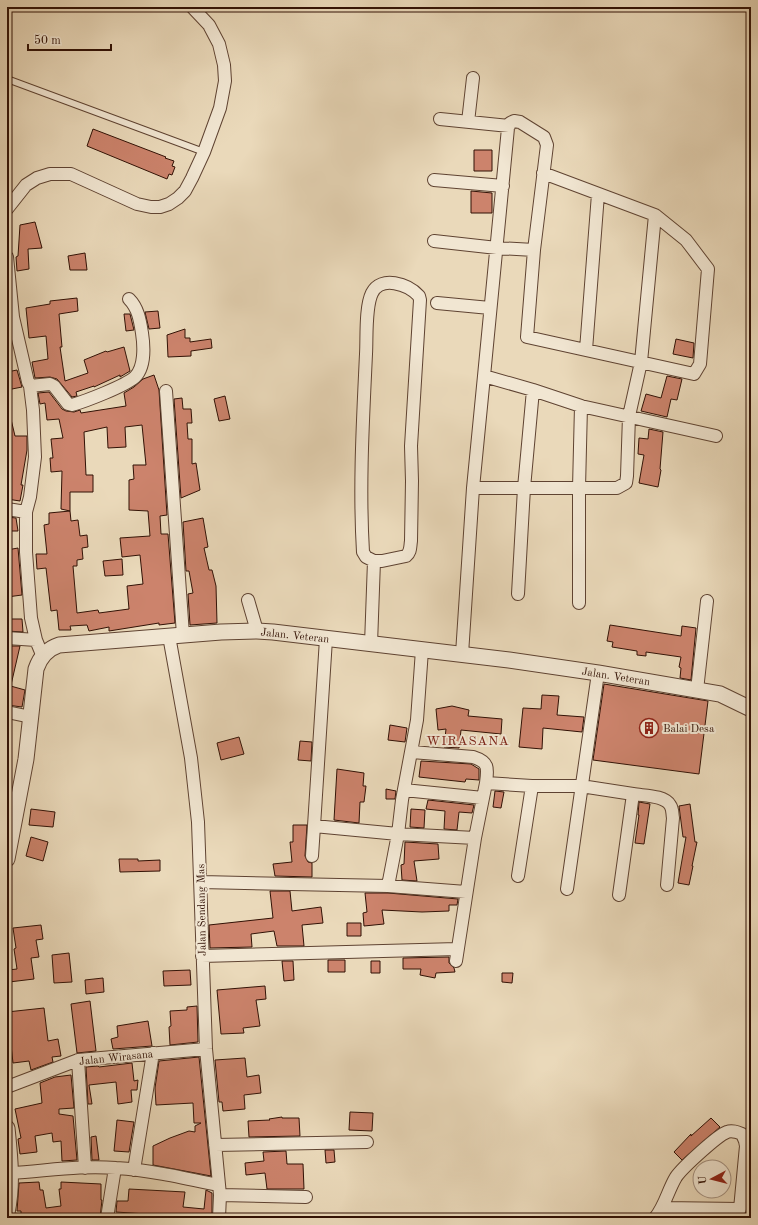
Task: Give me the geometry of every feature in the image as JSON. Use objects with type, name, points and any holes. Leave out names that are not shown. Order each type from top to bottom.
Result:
[{"type":"street","points":[[7,209],[26,185],[37,178],[50,174],[71,174],[136,204],[151,207],[169,204],[185,191],[204,152],[220,108],[225,81],[224,65],[219,44],[209,25],[192,7]]},
{"type":"street","points":[[468,122],[473,78]]},
{"type":"street","points":[[440,119],[509,126]]},
{"type":"street","points":[[462,654],[473,488],[502,186],[510,123],[514,121],[520,122],[544,137],[547,145],[543,174],[534,250],[527,337],[694,374],[700,364],[708,269],[686,240],[655,216],[543,174]]},
{"type":"street","points":[[434,180],[502,186]]},
{"type":"street","points":[[586,350],[598,194]]},
{"type":"street","points":[[473,488],[617,488],[626,483],[628,416],[641,362],[655,216]]},
{"type":"street","points":[[434,241],[497,248],[534,250]]},
{"type":"street","points":[[7,257],[13,317],[30,386],[35,430],[35,457],[30,497],[26,512],[26,552],[31,618],[36,640],[43,657]]},
{"type":"street","points":[[393,283],[410,288],[419,296],[420,300],[411,446],[412,481],[410,549],[409,554],[406,556],[382,561],[374,561],[366,557],[364,554],[362,536],[361,488],[363,412],[368,314],[371,295],[375,288],[381,284],[393,283]]},
{"type":"street","points":[[30,386],[50,384],[54,386],[68,404],[72,405],[115,388],[135,377],[140,371],[143,359],[143,339],[137,310],[129,299]]},
{"type":"street","points":[[437,303],[490,308]]},
{"type":"street","points":[[484,376],[581,406],[716,436]]},
{"type":"street","points":[[518,594],[524,488],[533,390]]},
{"type":"street","name":"Jalan Sendang Mas","points":[[166,391],[176,635],[198,822],[206,1049],[219,1190],[219,1218]]},
{"type":"street","points":[[579,603],[581,406]]},
{"type":"street","points":[[7,508],[26,512]]},
{"type":"street","points":[[371,644],[374,561]]},
{"type":"street","points":[[248,600],[257,631]]},
{"type":"street","points":[[697,690],[707,601]]},
{"type":"street","name":"Jalan. Veteran","points":[[7,859],[26,759],[32,717],[34,677],[39,662],[47,651],[54,647],[69,643],[257,631],[462,654],[598,673],[720,694],[751,709]]},
{"type":"street","points":[[7,638],[36,640]]},
{"type":"street","points":[[312,856],[326,639]]},
{"type":"street","points":[[388,886],[417,720],[422,650]]},
{"type":"street","points":[[567,889],[598,673]]},
{"type":"street","points":[[7,712],[32,717]]},
{"type":"street","points":[[202,956],[457,955],[475,838],[488,772],[486,765],[482,760],[473,757],[412,752]]},
{"type":"street","points":[[486,783],[532,786],[581,786],[664,799],[672,809],[673,818],[666,885]]},
{"type":"street","points":[[518,876],[532,786]]},
{"type":"street","points":[[404,790],[483,798]]},
{"type":"street","points":[[619,895],[633,794]]},
{"type":"street","points":[[314,826],[398,834],[475,838]]},
{"type":"street","points":[[201,882],[388,886],[466,892]]},
{"type":"street","name":"Jalan Wirasana","points":[[7,1087],[78,1060],[206,1049]]},
{"type":"street","points":[[134,1170],[153,1053]]},
{"type":"street","points":[[78,1060],[85,1168]]},
{"type":"street","points":[[7,1128],[11,1173],[11,1188],[7,1213]]},
{"type":"street","points":[[654,1218],[662,1208],[676,1177],[691,1161],[724,1134],[732,1131],[742,1134],[745,1141],[746,1209],[705,1214],[662,1208]]},
{"type":"street","points":[[215,1145],[367,1142]]},
{"type":"street","points":[[11,1173],[85,1168],[115,1168],[183,1178],[219,1190],[306,1197]]},
{"type":"street","points":[[108,1218],[115,1168]]},
{"type":"lane","points":[[7,78],[204,152]]},
{"type":"building","points":[[93,129],[174,161],[172,166],[175,167],[172,175],[169,174],[167,179],[87,146]]},
{"type":"building","points":[[474,150],[492,150],[492,171],[474,171]]},
{"type":"building","points":[[471,191],[492,193],[492,213],[471,213]]},
{"type":"building","points":[[35,222],[42,248],[28,249],[29,269],[17,271],[16,257],[18,256],[20,225]]},
{"type":"building","points":[[85,253],[87,270],[70,270],[68,256]]},
{"type":"building","points":[[77,298],[78,311],[59,314],[62,347],[60,347],[65,381],[88,373],[84,360],[106,351],[124,347],[130,371],[120,377],[120,375],[94,387],[76,392],[77,396],[72,397],[57,379],[50,377],[35,378],[32,362],[48,359],[46,336],[29,338],[26,308],[50,304],[50,301]]},
{"type":"building","points":[[158,311],[160,328],[149,329],[145,312]]},
{"type":"building","points":[[124,314],[130,314],[134,330],[126,331]]},
{"type":"building","points":[[185,329],[185,338],[190,338],[190,342],[211,339],[212,348],[191,351],[191,356],[168,357],[167,335]]},
{"type":"building","points":[[676,339],[694,343],[693,358],[673,354]]},
{"type":"building","points":[[17,370],[22,387],[7,390],[7,372]]},
{"type":"building","points":[[154,375],[159,390],[167,515],[160,516],[161,534],[168,534],[175,623],[159,625],[159,623],[109,631],[109,627],[89,631],[87,625],[70,626],[71,630],[59,630],[57,610],[51,611],[46,568],[37,569],[36,554],[47,554],[44,525],[49,524],[49,513],[70,511],[61,509],[62,471],[51,472],[50,458],[53,458],[51,439],[63,438],[59,419],[47,420],[45,403],[40,404],[38,393],[49,392],[62,409],[74,412],[80,410],[81,413],[126,406],[124,393],[143,379]],"holes":[[[142,425],[146,465],[133,465],[134,479],[129,480],[129,510],[148,511],[150,536],[120,538],[122,557],[140,555],[143,584],[127,586],[129,609],[99,613],[98,610],[77,613],[73,566],[77,566],[77,560],[83,559],[82,548],[88,547],[87,535],[80,536],[78,520],[71,521],[70,492],[93,492],[93,475],[86,475],[84,432],[107,427],[108,448],[126,447],[125,427]]]},
{"type":"building","points":[[667,376],[682,379],[677,400],[671,399],[667,417],[641,411],[646,394],[661,398]]},
{"type":"building","points":[[225,396],[230,419],[219,421],[214,399]]},
{"type":"building","points":[[182,398],[183,409],[191,409],[192,423],[187,423],[188,439],[192,439],[192,464],[196,463],[200,490],[181,498],[174,399]]},
{"type":"building","points":[[10,415],[15,436],[27,436],[27,450],[20,501],[7,499],[7,456],[9,443],[7,443],[7,416]]},
{"type":"building","points":[[649,429],[663,432],[661,470],[658,487],[639,483],[644,455],[638,454],[639,438],[648,439]]},
{"type":"building","points":[[7,517],[16,518],[18,531],[7,531]]},
{"type":"building","points":[[203,518],[208,547],[204,548],[209,570],[212,570],[216,586],[217,623],[190,625],[188,594],[193,593],[189,571],[186,571],[183,522]]},
{"type":"building","points":[[18,548],[22,595],[7,597],[7,550]]},
{"type":"building","points":[[122,559],[123,575],[105,576],[103,561]]},
{"type":"building","points":[[7,619],[22,619],[23,632],[7,631]]},
{"type":"building","points":[[610,625],[681,636],[682,626],[696,628],[691,680],[680,678],[681,668],[679,667],[681,657],[646,652],[646,656],[637,655],[637,651],[612,647],[613,642],[607,641]]},
{"type":"building","points":[[7,646],[20,646],[11,685],[7,684]]},
{"type":"building","name":"Balai Desa","points":[[604,684],[708,701],[699,774],[593,760]]},
{"type":"building","points":[[7,685],[25,690],[22,707],[7,705]]},
{"type":"building","points":[[542,695],[559,696],[557,715],[584,717],[582,732],[543,728],[542,749],[519,747],[523,708],[541,709]]},
{"type":"building","points":[[452,706],[469,710],[468,716],[502,719],[501,734],[461,730],[459,748],[444,747],[446,729],[438,730],[436,709]]},
{"type":"building","points":[[390,725],[407,728],[405,742],[388,740]]},
{"type":"building","points":[[239,737],[244,754],[221,760],[217,743]]},
{"type":"building","points":[[300,741],[312,742],[311,761],[298,760]]},
{"type":"building","points":[[421,761],[471,764],[479,769],[479,780],[466,779],[465,782],[419,777]]},
{"type":"building","points":[[337,769],[364,773],[363,786],[366,786],[364,802],[360,802],[359,823],[334,820]]},
{"type":"building","points":[[386,789],[396,791],[395,799],[386,799]]},
{"type":"building","points":[[495,791],[504,792],[501,808],[493,807]]},
{"type":"building","points":[[428,800],[474,805],[472,813],[459,812],[457,830],[444,829],[445,811],[426,809]]},
{"type":"building","points":[[639,802],[650,804],[644,844],[635,843],[639,815]]},
{"type":"building","points":[[690,804],[695,842],[697,842],[689,885],[678,883],[686,837],[683,837],[679,806]]},
{"type":"building","points":[[31,809],[55,812],[53,827],[29,825]]},
{"type":"building","points":[[411,809],[425,810],[424,828],[410,827]]},
{"type":"building","points":[[293,825],[307,825],[305,856],[308,862],[312,863],[312,877],[275,876],[273,864],[292,862],[290,842],[293,842]]},
{"type":"building","points":[[31,837],[48,842],[43,861],[26,856]]},
{"type":"building","points":[[405,842],[438,844],[439,859],[414,861],[417,881],[402,880],[401,865],[404,864]]},
{"type":"building","points":[[119,859],[138,859],[138,861],[160,860],[160,871],[120,872]]},
{"type":"building","points":[[270,891],[290,891],[292,911],[321,907],[323,923],[302,925],[304,946],[277,946],[274,931],[251,934],[252,947],[210,948],[209,925],[273,918]]},
{"type":"building","points":[[365,893],[388,893],[458,899],[457,905],[449,905],[449,911],[422,912],[382,910],[384,924],[364,926],[363,913],[367,912]]},
{"type":"building","points":[[347,923],[361,923],[361,936],[347,936]]},
{"type":"building","points":[[41,925],[43,939],[36,940],[39,957],[31,958],[34,979],[9,982],[8,970],[17,969],[13,928]]},
{"type":"building","points":[[69,953],[72,982],[54,983],[52,955]]},
{"type":"building","points":[[449,957],[449,963],[454,968],[455,972],[436,973],[435,978],[420,975],[421,969],[403,969],[403,958]]},
{"type":"building","points":[[328,960],[345,960],[345,972],[328,972]]},
{"type":"building","points":[[282,961],[293,961],[294,980],[284,981]]},
{"type":"building","points":[[371,961],[380,961],[380,973],[371,973]]},
{"type":"building","points":[[190,970],[191,985],[164,986],[163,971]]},
{"type":"building","points":[[502,973],[513,973],[512,983],[502,982]]},
{"type":"building","points":[[103,978],[104,992],[86,994],[85,980]]},
{"type":"building","points":[[265,986],[266,999],[256,1000],[260,1026],[243,1028],[244,1033],[221,1034],[217,990]]},
{"type":"building","points":[[90,1001],[96,1051],[77,1053],[71,1004]]},
{"type":"building","points":[[197,1006],[198,1042],[170,1045],[170,1011],[187,1010],[187,1007]]},
{"type":"building","points":[[44,1008],[48,1041],[58,1039],[61,1056],[52,1057],[53,1062],[31,1070],[29,1061],[13,1063],[11,1045],[7,1045],[7,1012]]},
{"type":"building","points":[[148,1021],[152,1046],[113,1049],[111,1039],[118,1037],[117,1026]]},
{"type":"building","points":[[199,1057],[211,1176],[153,1165],[153,1146],[189,1131],[195,1132],[195,1126],[201,1123],[194,1123],[193,1103],[156,1105],[155,1088],[159,1061]]},
{"type":"building","points":[[245,1058],[247,1077],[259,1075],[261,1093],[244,1095],[245,1109],[223,1111],[222,1102],[219,1102],[215,1060]]},
{"type":"building","points":[[132,1063],[134,1081],[138,1080],[137,1090],[131,1090],[132,1102],[118,1104],[116,1082],[89,1085],[92,1104],[88,1104],[86,1067]]},
{"type":"building","points":[[71,1075],[74,1108],[59,1109],[59,1114],[73,1116],[77,1160],[62,1161],[61,1141],[53,1142],[52,1133],[35,1136],[37,1152],[20,1154],[18,1139],[21,1138],[15,1109],[42,1103],[40,1083],[55,1077]]},
{"type":"building","points":[[350,1112],[373,1113],[372,1131],[349,1130]]},
{"type":"building","points":[[282,1117],[299,1118],[300,1136],[249,1137],[248,1121],[270,1120],[269,1119]]},
{"type":"building","points":[[711,1118],[720,1127],[682,1160],[674,1152],[691,1134],[691,1136]]},
{"type":"building","points":[[117,1120],[134,1122],[129,1152],[114,1151]]},
{"type":"building","points":[[96,1136],[99,1160],[92,1160],[91,1137]]},
{"type":"building","points":[[325,1150],[334,1150],[335,1162],[326,1163]]},
{"type":"building","points":[[286,1151],[287,1164],[303,1164],[304,1189],[267,1189],[265,1173],[246,1175],[245,1163],[264,1161],[263,1152]]},
{"type":"building","points":[[39,1182],[40,1190],[43,1190],[46,1208],[61,1206],[59,1189],[61,1189],[61,1182],[101,1184],[102,1200],[100,1218],[21,1218],[21,1211],[17,1211],[19,1183]]},
{"type":"building","points":[[129,1189],[185,1192],[183,1207],[204,1209],[206,1190],[212,1193],[212,1218],[161,1218],[161,1215],[116,1212],[117,1201],[128,1201]]},
{"type":"place","name":"Balai Desa","points":[[649,728]]},
{"type":"district","name":"WIRASANA","points":[[468,740]]}]
